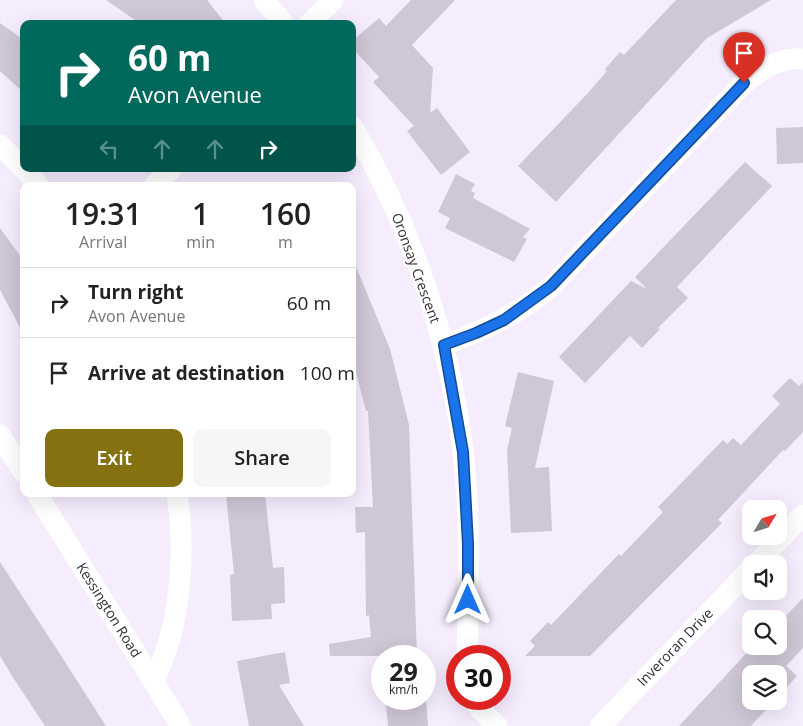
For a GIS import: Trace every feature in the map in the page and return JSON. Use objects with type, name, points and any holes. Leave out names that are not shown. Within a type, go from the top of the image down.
[{"type":"street","points":[[264,0],[281,20]]},
{"type":"street","points":[[313,20],[332,0]]},
{"type":"street","points":[[444,345],[476,333],[528,305],[551,286],[744,83],[776,62],[793,58],[803,59]]},
{"type":"street","name":"Oronsay Crescent","points":[[356,134],[384,186],[415,257],[444,345],[463,452],[468,544],[467,645]]},
{"type":"street","points":[[0,145],[20,165]]},
{"type":"street","points":[[27,172],[35,182]]},
{"type":"street","points":[[158,182],[168,172]]},
{"type":"street","points":[[0,435],[20,467]]},
{"type":"street","name":"Kessington Road","points":[[39,497],[181,726]]},
{"type":"street","points":[[154,680],[165,657],[174,625],[180,550],[177,497]]},
{"type":"street","points":[[765,555],[803,515]]},
{"type":"street","name":"Inveroran Drive","points":[[600,726],[742,578]]},
{"type":"street","points":[[481,710],[497,726]]},
{"type":"building","points":[[106,0],[207,0],[223,20],[135,20]]},
{"type":"building","points":[[411,0],[455,0],[412,45],[433,68],[430,113],[437,108],[470,152],[441,175],[407,131],[414,126],[373,82],[379,77],[356,52],[356,38],[379,18],[386,26]]},
{"type":"building","points":[[676,0],[771,0],[707,38],[556,202],[518,166],[587,94],[607,71],[605,69],[620,52],[624,55]]},
{"type":"building","points":[[0,23],[20,37],[20,89],[0,71]]},
{"type":"building","points":[[803,127],[803,163],[777,164],[776,128]]},
{"type":"building","points":[[745,162],[772,186],[677,287],[688,298],[658,328],[660,329],[642,348],[630,336],[585,383],[559,357],[631,281],[647,289],[635,277]]},
{"type":"building","points":[[456,174],[475,184],[471,191],[475,193],[473,198],[530,229],[523,237],[527,239],[514,262],[445,228],[450,218],[438,212]]},
{"type":"building","points":[[0,228],[20,256],[20,328],[0,290]]},
{"type":"building","points":[[356,267],[390,349],[409,425],[417,645],[371,645],[371,656],[330,656],[329,644],[371,637],[369,615],[366,616],[365,532],[356,533],[355,507],[373,507],[368,411],[366,411],[356,372]]},
{"type":"building","points":[[518,372],[554,381],[535,468],[549,467],[552,531],[511,533],[507,451],[512,428],[505,426]]},
{"type":"building","points":[[790,378],[799,386],[803,382],[803,432],[785,451],[783,450],[718,520],[722,523],[590,656],[525,656],[535,646],[530,641],[548,622],[551,625],[619,554],[621,556],[663,512],[658,507],[723,440],[727,444],[733,438],[741,445],[780,404],[772,396]]},
{"type":"building","points":[[226,497],[265,497],[273,568],[284,567],[285,603],[271,604],[272,619],[232,621],[230,575],[234,574]]},
{"type":"building","points":[[0,562],[106,726],[45,726],[14,679],[0,656]]},
{"type":"building","points":[[803,598],[803,648],[787,665],[742,665],[742,710],[766,710],[751,726],[679,726],[745,655],[787,655],[787,615]]},
{"type":"building","points":[[285,652],[290,683],[279,685],[304,726],[249,726],[237,661]]},
{"type":"building","points":[[787,667],[797,676],[787,687]]},
{"type":"building","points":[[387,710],[427,710],[428,726],[388,726]]},
{"type":"route","points":[[468,600],[468,544],[463,452],[444,345],[504,320],[528,305],[551,286],[744,83]]}]
